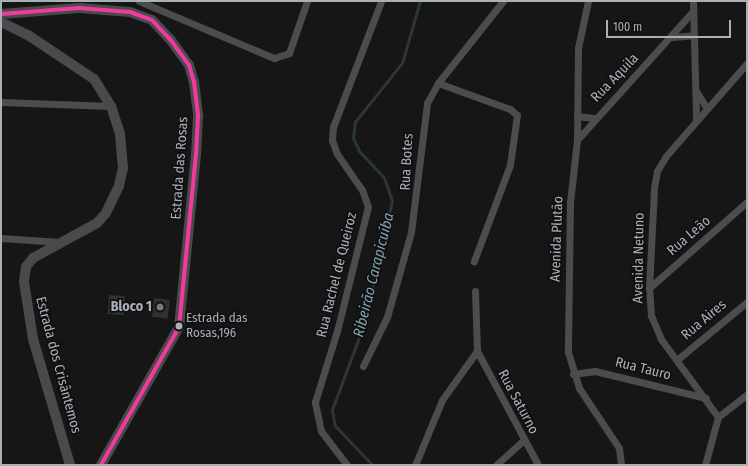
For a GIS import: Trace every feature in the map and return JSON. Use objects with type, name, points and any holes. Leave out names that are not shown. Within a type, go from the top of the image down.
[{"type":"main road","name":"Estrada das Rosas","points":[[1,14],[79,8],[130,12],[152,20],[170,39],[189,65],[194,82],[198,117],[196,154],[179,327],[101,465]]},
{"type":"main road","name":"Estrada dos Crisântemos","points":[[1,22],[79,68],[94,79],[111,106],[123,155],[119,186],[97,223],[44,249],[26,267],[25,297],[70,465]]},
{"type":"street","points":[[139,1],[264,56],[282,57],[289,53],[307,1]]},
{"type":"street","name":"Rua Rachel de Queiroz","points":[[347,465],[321,430],[315,402],[337,332],[368,207],[362,190],[337,154],[332,140],[333,127],[381,1]]},
{"type":"street","name":"Rua Botes","points":[[363,366],[387,317],[402,268],[419,188],[423,116],[438,83],[504,1]]},
{"type":"street","name":"Avenida Plutão","points":[[588,1],[578,48],[577,140],[570,202],[568,307],[573,374],[614,436],[621,465]]},
{"type":"street","points":[[693,1],[696,119]]},
{"type":"street","name":"Rua Aquila","points":[[577,140],[594,118],[673,36],[693,11]]},
{"type":"street","points":[[673,36],[694,35]]},
{"type":"street","name":"Avenida Netuno","points":[[718,416],[655,327],[649,288],[657,171],[706,107],[747,63]]},
{"type":"street","points":[[438,83],[510,109],[517,115],[510,165],[474,261]]},
{"type":"street","points":[[696,91],[706,107]]},
{"type":"street","points":[[1,102],[111,106]]},
{"type":"street","points":[[577,116],[594,118]]},
{"type":"street","name":"Rua Leão","points":[[649,288],[747,202]]},
{"type":"street","points":[[1,238],[60,242]]},
{"type":"street","points":[[415,465],[442,400],[477,351],[475,291]]},
{"type":"street","name":"Rua Aires","points":[[678,359],[747,302]]},
{"type":"street","name":"Rua Saturno","points":[[477,351],[523,441],[538,465]]},
{"type":"street","name":"Rua Tauro","points":[[573,374],[595,371],[706,398]]},
{"type":"street","points":[[705,465],[718,416],[747,394]]},
{"type":"street","points":[[496,465],[523,441]]},
{"type":"building","points":[[109,295],[125,296],[124,315],[108,314]]},
{"type":"building","name":"Bloco 1","points":[[154,298],[170,300],[168,319],[152,317]]},
{"type":"waterway","name":"Ribeirão Carapicuíba","points":[[372,465],[335,426],[332,410],[364,324],[392,201],[384,178],[359,151],[353,138],[355,122],[402,63],[420,1]]},
{"type":"transit line","points":[[1,14],[79,8],[130,12],[152,20],[170,39],[189,65],[194,82],[198,117],[196,154],[179,327],[101,465]]},
{"type":"place","name":"Bloco 1","points":[[160,307]]},
{"type":"place","name":"Estrada das Rosas,196","points":[[179,326]]}]
